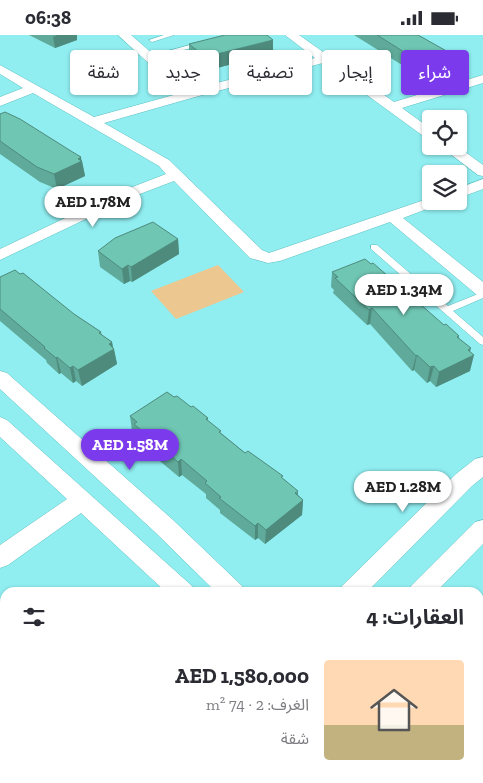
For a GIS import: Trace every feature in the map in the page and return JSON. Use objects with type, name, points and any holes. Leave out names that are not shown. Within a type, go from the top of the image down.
[{"type":"street","points":[[124,35],[148,56]]},
{"type":"street","points":[[291,35],[322,57]]},
{"type":"street","points":[[219,86],[322,60]]},
{"type":"street","points":[[0,69],[164,163],[244,244],[256,254],[268,258],[302,250],[422,206]]},
{"type":"street","points":[[392,107],[483,79]]},
{"type":"street","points":[[0,102],[34,88]]},
{"type":"street","points":[[93,122],[187,95]]},
{"type":"street","points":[[375,95],[422,129]]},
{"type":"street","points":[[459,155],[483,172]]},
{"type":"street","points":[[0,255],[127,195],[176,175]]},
{"type":"street","points":[[467,190],[483,184]]},
{"type":"street","points":[[392,217],[483,293]]},
{"type":"street","points":[[0,378],[164,526],[228,587]]},
{"type":"street","points":[[0,425],[177,587]]},
{"type":"street","points":[[356,587],[464,480],[483,465]]},
{"type":"street","points":[[0,558],[83,500]]},
{"type":"street","points":[[425,587],[483,529]]},
{"type":"lane","points":[[152,40],[171,35]]},
{"type":"lane","points":[[178,50],[211,42]]},
{"type":"lane","points":[[374,247],[483,342]]},
{"type":"lane","points":[[447,310],[483,293]]},
{"type":"shaded area","points":[[218,265],[244,292],[176,319],[151,291]]},
{"type":"building","points":[[225,35],[267,35],[273,40],[219,54],[219,50],[196,50],[189,44]]},
{"type":"building","points":[[377,35],[418,35],[445,50],[401,50]]},
{"type":"building","points":[[5,112],[20,119],[81,157],[78,159],[82,161],[54,174],[37,167],[0,141],[0,114]]},
{"type":"building","points":[[153,222],[178,239],[131,267],[128,265],[122,269],[98,251],[115,238]]},
{"type":"building","points":[[365,259],[371,264],[373,263],[444,325],[446,324],[459,336],[457,337],[471,348],[468,350],[474,355],[439,372],[434,366],[430,367],[416,356],[372,308],[369,310],[335,278],[338,277],[332,272]]},
{"type":"building","points":[[15,270],[20,274],[23,273],[74,314],[101,332],[99,333],[112,342],[109,344],[114,349],[78,370],[73,366],[70,368],[56,358],[0,309],[0,277]]},
{"type":"building","points":[[167,392],[174,397],[177,396],[191,407],[193,406],[221,431],[219,432],[245,453],[248,451],[283,476],[281,477],[298,491],[295,493],[303,500],[266,530],[258,523],[255,526],[219,498],[221,497],[205,483],[207,481],[181,459],[178,462],[147,437],[134,424],[137,422],[130,416]]}]
